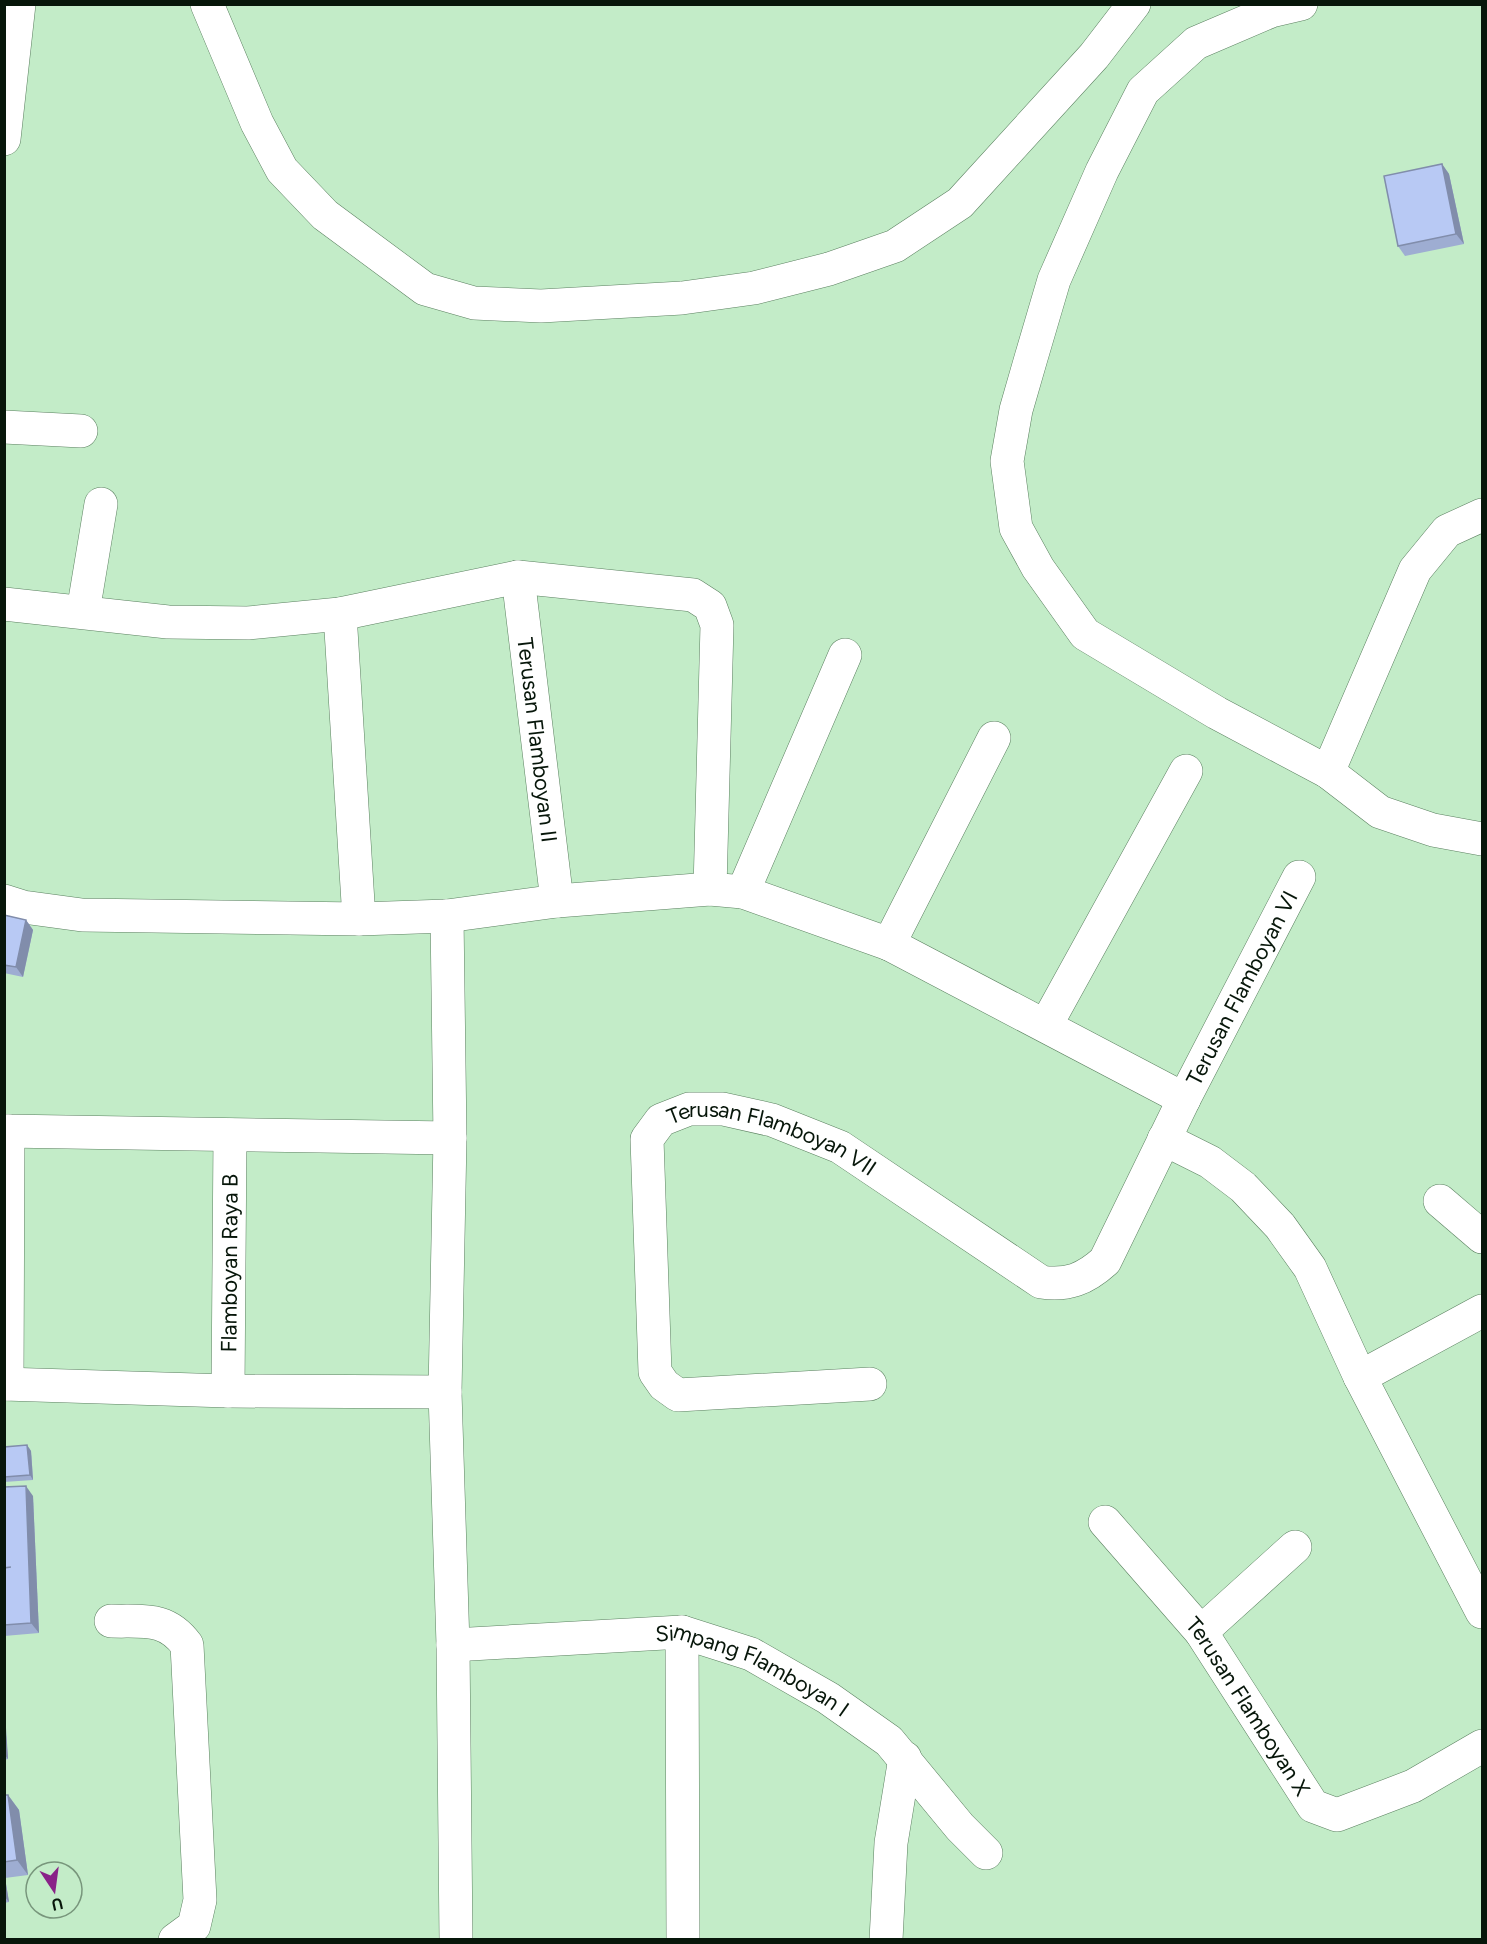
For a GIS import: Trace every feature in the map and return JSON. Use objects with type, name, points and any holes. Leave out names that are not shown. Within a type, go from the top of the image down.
[{"type":"street","points":[[4,139],[19,4]]},
{"type":"street","points":[[207,4],[244,95],[282,170],[325,215],[424,289],[474,303],[541,306],[682,298],[754,288],[829,269],[895,246],[960,203],[1086,64],[1134,4]]},
{"type":"street","points":[[1301,4],[1271,11],[1196,43],[1143,91],[1102,171],[1053,280],[1016,410],[1007,461],[1016,528],[1038,568],[1085,634],[1216,713],[1328,772],[1380,812],[1433,830],[1482,839]]},
{"type":"street","points":[[4,427],[81,431]]},
{"type":"street","points":[[83,612],[101,504]]},
{"type":"street","points":[[1328,772],[1415,570],[1447,531],[1482,515]]},
{"type":"street","points":[[4,604],[168,622],[248,623],[340,614],[518,577],[693,595],[710,606],[717,626],[710,889]]},
{"type":"street","name":"Terusan Flamboyan II","points":[[518,577],[556,900]]},
{"type":"street","points":[[340,614],[359,919]]},
{"type":"street","points":[[743,892],[845,655]]},
{"type":"street","points":[[889,944],[994,738]]},
{"type":"street","points":[[1046,1025],[1186,771]]},
{"type":"street","name":"Terusan Flamboyan VI","points":[[1184,1099],[1299,877]]},
{"type":"street","points":[[4,901],[23,907],[82,915],[359,919],[447,916],[556,900],[710,889],[743,892],[889,944],[1184,1099]]},
{"type":"street","points":[[447,916],[450,1138],[445,1392],[453,1645],[456,1940]]},
{"type":"street","name":"Terusan Flamboyan VII","points":[[870,1384],[678,1395],[664,1385],[655,1372],[647,1139],[661,1120],[689,1109],[723,1109],[772,1120],[840,1148],[1041,1282],[1060,1284],[1084,1277],[1105,1261],[1184,1099]]},
{"type":"street","points":[[445,1392],[228,1391],[5,1384],[6,1131],[450,1138]]},
{"type":"street","name":"Flamboyan Raya B","points":[[228,1391],[230,1135]]},
{"type":"street","points":[[1164,1139],[1209,1162],[1243,1186],[1280,1226],[1310,1268],[1360,1377],[1482,1612]]},
{"type":"street","points":[[1440,1201],[1482,1237]]},
{"type":"street","points":[[1360,1377],[1482,1311]]},
{"type":"street","name":"Terusan Flamboyan X","points":[[1105,1522],[1201,1632],[1313,1806],[1337,1815],[1413,1786],[1482,1746]]},
{"type":"street","points":[[1201,1632],[1295,1546]]},
{"type":"street","points":[[111,1621],[165,1624],[180,1635],[187,1645],[200,1900],[194,1926],[175,1940]]},
{"type":"street","points":[[682,1632],[683,1940]]},
{"type":"street","name":"Simpang Flamboyan I","points":[[453,1645],[682,1632],[752,1654],[828,1698],[889,1741],[960,1827],[986,1853]]},
{"type":"street","points":[[886,1940],[891,1842],[904,1758]]},
{"type":"building","points":[[1442,164],[1456,234],[1398,246],[1384,176]]},
{"type":"building","points":[[4,915],[26,920],[16,967],[4,965]]},
{"type":"building","points":[[27,1445],[30,1475],[4,1477],[4,1447]]},
{"type":"building","points":[[26,1486],[31,1623],[4,1625],[4,1487]]},
{"type":"building","points":[[4,1795],[8,1795],[17,1860],[4,1862]]}]
